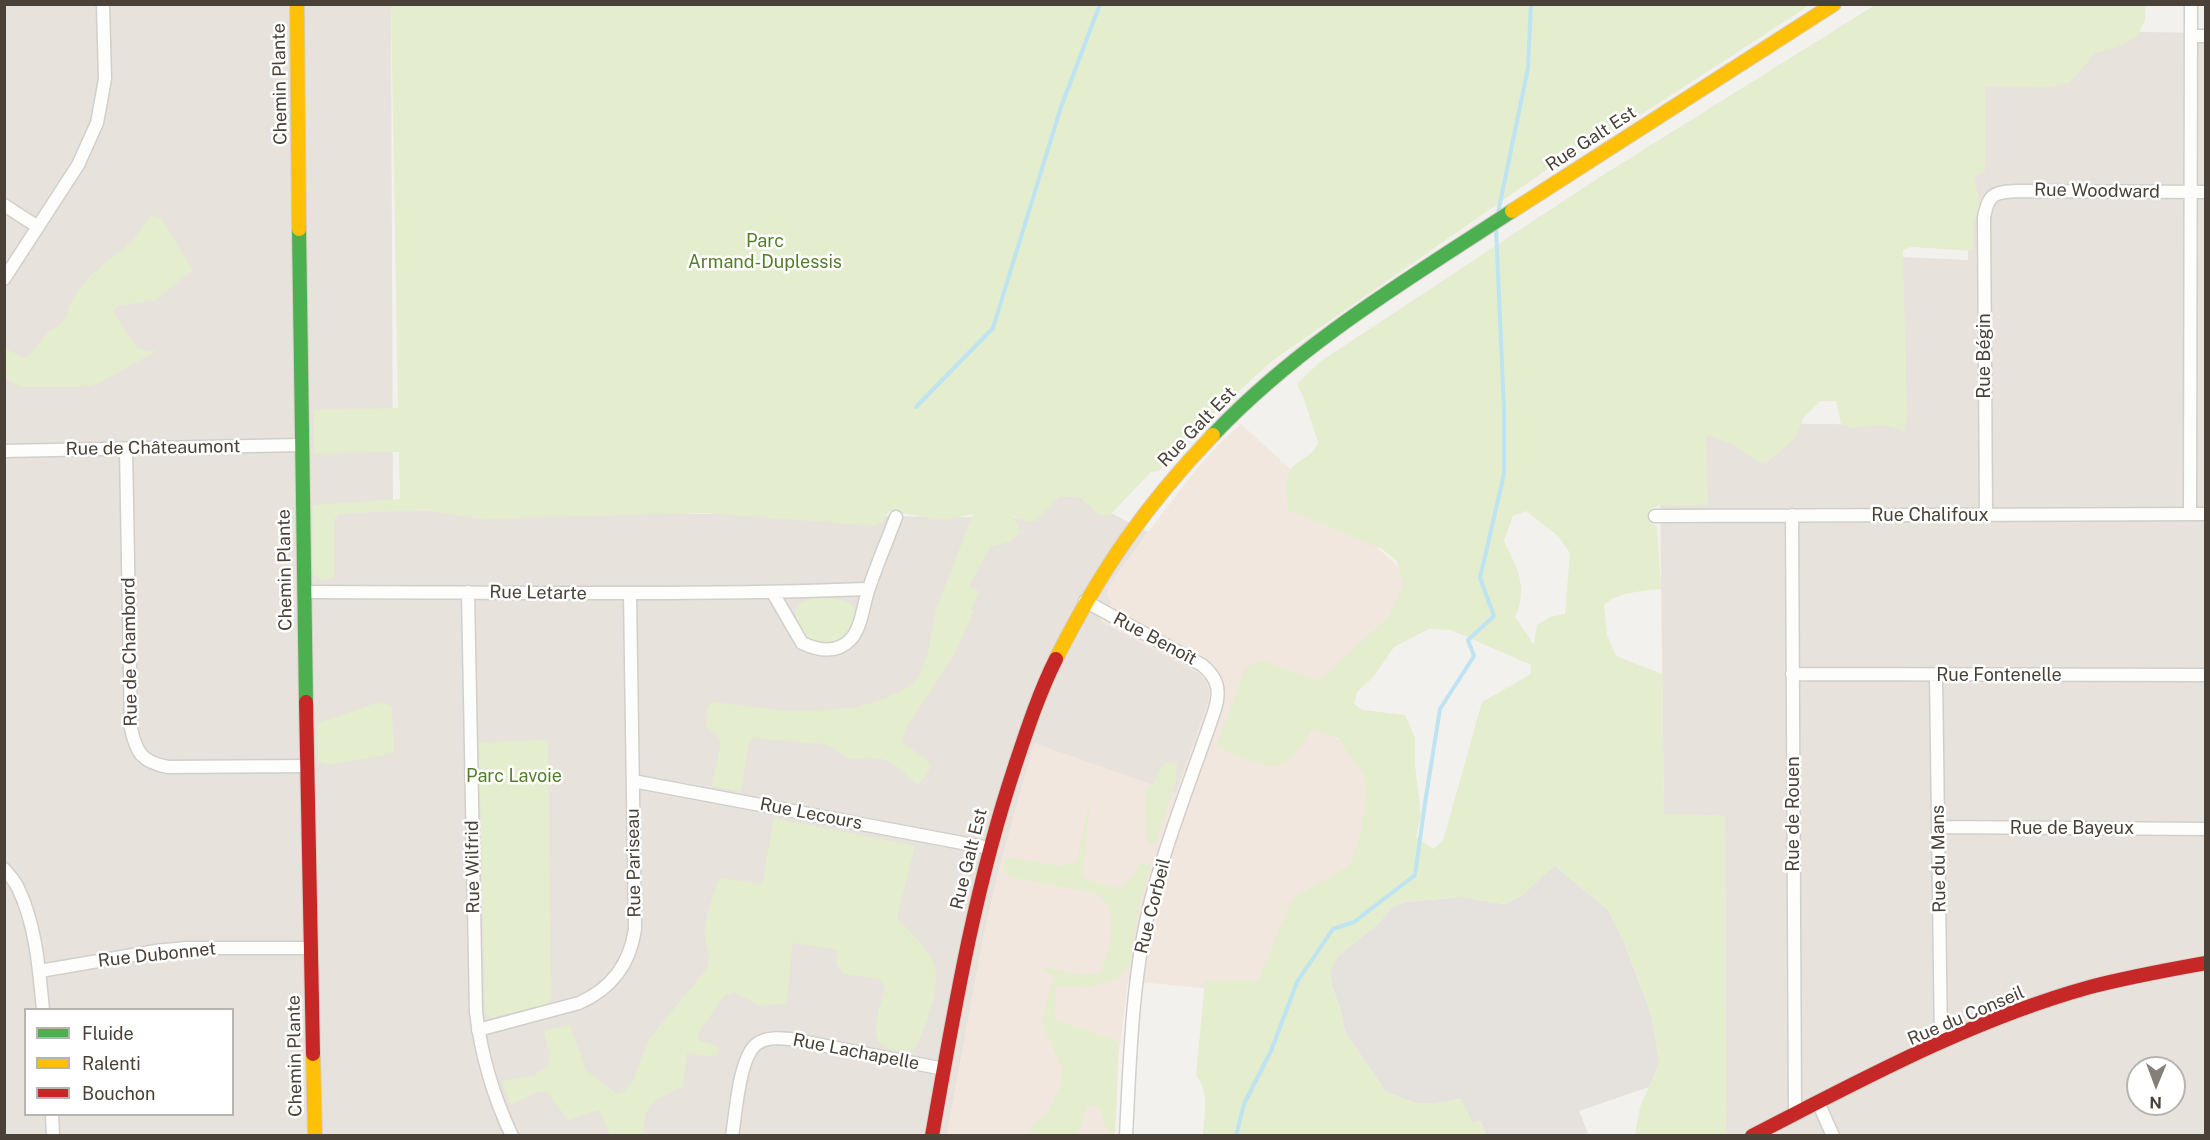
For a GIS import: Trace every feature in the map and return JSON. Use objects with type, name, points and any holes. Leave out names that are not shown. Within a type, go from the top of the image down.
[{"type":"street","points":[[4,279],[78,165],[97,123],[105,79],[103,4]]},
{"type":"street","name":"Chemin Plante","points":[[297,4],[301,444],[315,1136]]},
{"type":"street","name":"Rue Galt Est","points":[[932,1136],[989,848],[1019,750],[1034,709],[1085,601],[1135,525],[1173,475],[1199,446],[1243,404],[1322,336],[1834,4]]},
{"type":"street","points":[[2190,514],[2191,4]]},
{"type":"street","points":[[2191,36],[2205,36]]},
{"type":"street","name":"Rue Woodward","points":[[1989,198],[1996,194],[2018,190],[2205,192]]},
{"type":"street","name":"Rue Bégin","points":[[1986,515],[1984,228],[1986,205],[1989,198]]},
{"type":"street","points":[[4,205],[38,227]]},
{"type":"street","name":"Rue de Châteaumont","points":[[4,451],[301,444]]},
{"type":"street","name":"Rue de Chambord","points":[[126,449],[131,728],[137,749],[143,758],[153,764],[168,767],[307,766]]},
{"type":"street","name":"Rue Chalifoux","points":[[1655,516],[2205,514]]},
{"type":"street","name":"Rue de Rouen","points":[[1792,515],[1795,1113]]},
{"type":"street","points":[[773,593],[802,643],[823,650],[844,645],[856,631],[868,589],[896,517]]},
{"type":"street","name":"Rue Letarte","points":[[304,592],[630,594],[773,593],[868,589]]},
{"type":"street","name":"Rue Wilfrid","points":[[468,592],[475,983],[478,1030],[500,1108],[512,1136]]},
{"type":"street","name":"Rue Pariseau","points":[[478,1030],[579,1003],[604,990],[628,954],[635,929],[630,594]]},
{"type":"street","name":"Rue Benoît","points":[[1085,601],[1202,665],[1215,678],[1217,685]]},
{"type":"street","name":"Rue Fontenelle","points":[[1792,674],[2205,675]]},
{"type":"street","name":"Rue du Mans","points":[[1936,675],[1941,1043]]},
{"type":"street","name":"Rue Corbeil","points":[[1126,1136],[1132,1028],[1146,924],[1166,853],[1215,709],[1219,693],[1217,685]]},
{"type":"street","name":"Rue Lecours","points":[[633,781],[989,848]]},
{"type":"street","name":"Rue de Bayeux","points":[[1938,827],[2205,829]]},
{"type":"street","points":[[4,869],[18,887],[31,922],[40,971],[43,1008]]},
{"type":"street","name":"Rue Dubonnet","points":[[40,971],[186,948],[311,948]]},
{"type":"street","name":"Rue du Conseil","points":[[1752,1136],[1941,1043],[2010,1015],[2079,992],[2161,970],[2205,963]]},
{"type":"street","name":"Rue Lachapelle","points":[[732,1136],[744,1065],[750,1050],[759,1042],[773,1038],[790,1039],[944,1069]]},
{"type":"street","points":[[1818,1102],[1833,1136]]},
{"type":"street","points":[[52,1116],[53,1136]]},
{"type":"shaded area","points":[[5,5],[391,5],[393,510],[1038,518],[1064,489],[1148,532],[1108,587],[1111,604],[1100,621],[1199,673],[1206,680],[1209,700],[1176,793],[1034,744],[999,870],[983,939],[947,1135],[5,1136]]},
{"type":"shaded area","points":[[1969,29],[2205,33],[2205,1135],[1726,1135],[1725,816],[1664,815],[1659,422],[1904,425],[1900,257],[1968,260]]},
{"type":"shaded area","points":[[1241,424],[1424,590],[1298,709],[1417,800],[1283,996],[1128,981],[1119,1053],[1115,1135],[947,1136],[983,939],[999,870],[1034,743],[1176,793],[1209,700],[1206,680],[1199,673],[1100,621],[1111,604],[1107,594],[1108,587],[1194,472]]},
{"type":"shaded area","points":[[1554,865],[1608,910],[1624,942],[1650,1011],[1660,1062],[1649,1087],[1579,1111],[1588,1133],[1581,1135],[1486,1135],[1480,1121],[1473,1123],[1460,1099],[1435,1104],[1416,1103],[1386,1092],[1345,1032],[1330,971],[1338,956],[1378,924],[1392,907],[1405,902],[1462,897],[1505,904],[1521,896]]},
{"type":"green space","name":"Parc Armand-Duplessis","points":[[391,5],[1810,5],[1608,136],[1578,148],[1272,361],[1189,437],[1159,471],[1151,472],[1109,516],[1099,515],[1079,497],[1060,497],[1036,521],[1027,521],[1014,516],[1020,532],[1010,542],[990,547],[969,587],[979,591],[971,610],[974,611],[953,657],[905,730],[903,743],[926,759],[931,766],[920,782],[917,784],[893,764],[880,759],[848,759],[823,744],[754,738],[749,741],[741,792],[712,786],[721,744],[717,736],[706,727],[707,707],[713,702],[787,711],[853,708],[885,699],[908,687],[919,677],[928,653],[936,609],[973,514],[944,520],[889,511],[882,522],[875,526],[705,513],[482,519],[422,510],[339,514],[334,520],[334,578],[322,580],[313,575],[313,505],[400,499],[399,452],[314,454],[314,410],[398,408]]},
{"type":"green space","points":[[1875,5],[2145,5],[2145,20],[2137,36],[2116,48],[2096,53],[2069,83],[2049,87],[1985,86],[1985,171],[1974,176],[1980,205],[1973,224],[1973,251],[1911,247],[1903,250],[1907,418],[1904,431],[1886,425],[1852,428],[1841,424],[1836,401],[1820,401],[1804,417],[1795,438],[1769,461],[1760,463],[1728,442],[1706,435],[1708,505],[1660,505],[1651,509],[1651,521],[1657,527],[1661,589],[1623,595],[1604,605],[1607,635],[1616,656],[1662,674],[1664,814],[1725,816],[1726,1135],[1635,1135],[1640,1107],[1660,1062],[1650,1011],[1624,942],[1608,910],[1555,866],[1521,896],[1505,904],[1462,897],[1405,902],[1392,907],[1378,924],[1338,956],[1330,971],[1345,1032],[1386,1092],[1416,1103],[1435,1104],[1461,1099],[1473,1123],[1479,1120],[1486,1135],[1203,1135],[1205,1096],[1196,1075],[1205,981],[1258,980],[1292,899],[1345,868],[1353,860],[1361,831],[1366,795],[1364,776],[1338,738],[1312,729],[1293,756],[1285,763],[1278,765],[1261,764],[1216,747],[1246,667],[1263,661],[1319,681],[1389,616],[1403,585],[1397,561],[1382,549],[1288,510],[1286,485],[1289,472],[1313,451],[1318,442],[1297,384],[1321,361],[1603,175]],"holes":[[[1526,511],[1558,536],[1570,553],[1565,614],[1550,617],[1537,625],[1534,645],[1515,617],[1521,597],[1520,578],[1504,541],[1513,516]],[[1429,629],[1451,630],[1531,665],[1531,674],[1482,702],[1443,841],[1433,849],[1416,837],[1421,815],[1415,765],[1415,738],[1405,715],[1363,710],[1354,704],[1357,692],[1374,676],[1394,647]]]},
{"type":"green space","points":[[151,215],[161,218],[193,270],[156,300],[117,306],[114,313],[138,349],[157,351],[97,384],[80,387],[20,387],[5,378],[5,349],[26,358],[49,331],[57,328],[66,317],[77,292],[91,275],[133,240]]},
{"type":"green space","points":[[814,598],[845,601],[854,608],[854,618],[845,636],[841,639],[822,644],[808,638],[803,633],[795,610],[800,603]]},
{"type":"green space","points":[[382,701],[392,707],[394,753],[330,765],[318,761],[317,723]]},
{"type":"green space","name":"Parc Lavoie","points":[[548,740],[551,1003],[490,1018],[485,1012],[479,742]]},
{"type":"green space","points":[[1168,762],[1177,763],[1176,780],[1156,843],[1149,844],[1146,838],[1145,789],[1152,786],[1161,767]]},
{"type":"green space","points":[[1090,799],[1083,874],[1087,880],[1121,888],[1131,878],[1141,862],[1149,864],[1150,870],[1140,901],[1129,966],[1119,977],[1104,984],[1090,987],[1056,986],[1055,1020],[1112,1039],[1118,1044],[1115,1132],[1110,1133],[1105,1126],[1101,1108],[1087,1105],[1080,1129],[1075,1135],[1026,1135],[1035,1122],[1048,1113],[1060,1086],[1062,1067],[1042,1025],[1054,977],[1041,967],[1083,975],[1102,973],[1110,941],[1111,918],[1109,908],[1094,893],[1010,877],[1003,864],[1010,857],[1060,866],[1077,861]]},
{"type":"green space","points":[[774,818],[915,846],[897,918],[928,952],[936,972],[936,985],[928,1017],[913,1052],[885,1047],[877,1036],[878,1011],[885,988],[879,979],[843,974],[836,964],[838,950],[793,943],[786,1003],[760,1006],[734,992],[724,996],[697,1035],[700,1041],[719,1046],[716,1057],[687,1053],[683,1087],[658,1099],[648,1109],[645,1116],[644,1135],[610,1135],[599,1110],[568,1120],[547,1092],[538,1092],[510,1105],[502,1081],[534,1075],[548,1066],[550,1055],[544,1031],[570,1025],[586,1070],[617,1094],[622,1093],[633,1081],[649,1039],[707,968],[709,953],[705,940],[706,921],[720,878],[762,884]]},
{"type":"waterway","points":[[916,407],[993,328],[1061,107],[1100,4]]},
{"type":"waterway","points":[[1498,213],[1528,68],[1531,4]]},
{"type":"waterway","points":[[1236,1136],[1244,1104],[1271,1051],[1297,982],[1333,929],[1354,922],[1415,875],[1440,709],[1474,656],[1468,640],[1494,616],[1480,578],[1504,474],[1504,411],[1496,227]]},
{"type":"traffic: fast","points":[[1213,435],[1247,402],[1318,342],[1394,288],[1512,211]]},
{"type":"traffic: fast","points":[[299,229],[306,702]]},
{"type":"traffic: slow","points":[[297,4],[299,229]]},
{"type":"traffic: slow","points":[[1512,211],[1834,4]]},
{"type":"traffic: slow","points":[[1056,659],[1107,568],[1145,514],[1213,435]]},
{"type":"traffic: slow","points":[[313,1054],[315,1136]]},
{"type":"traffic: jam","points":[[932,1136],[967,949],[988,857],[1024,739],[1056,659]]},
{"type":"traffic: jam","points":[[306,702],[313,1054]]},
{"type":"traffic: jam","points":[[1752,1136],[1917,1053],[2002,1016],[2090,987],[2206,963]]}]
